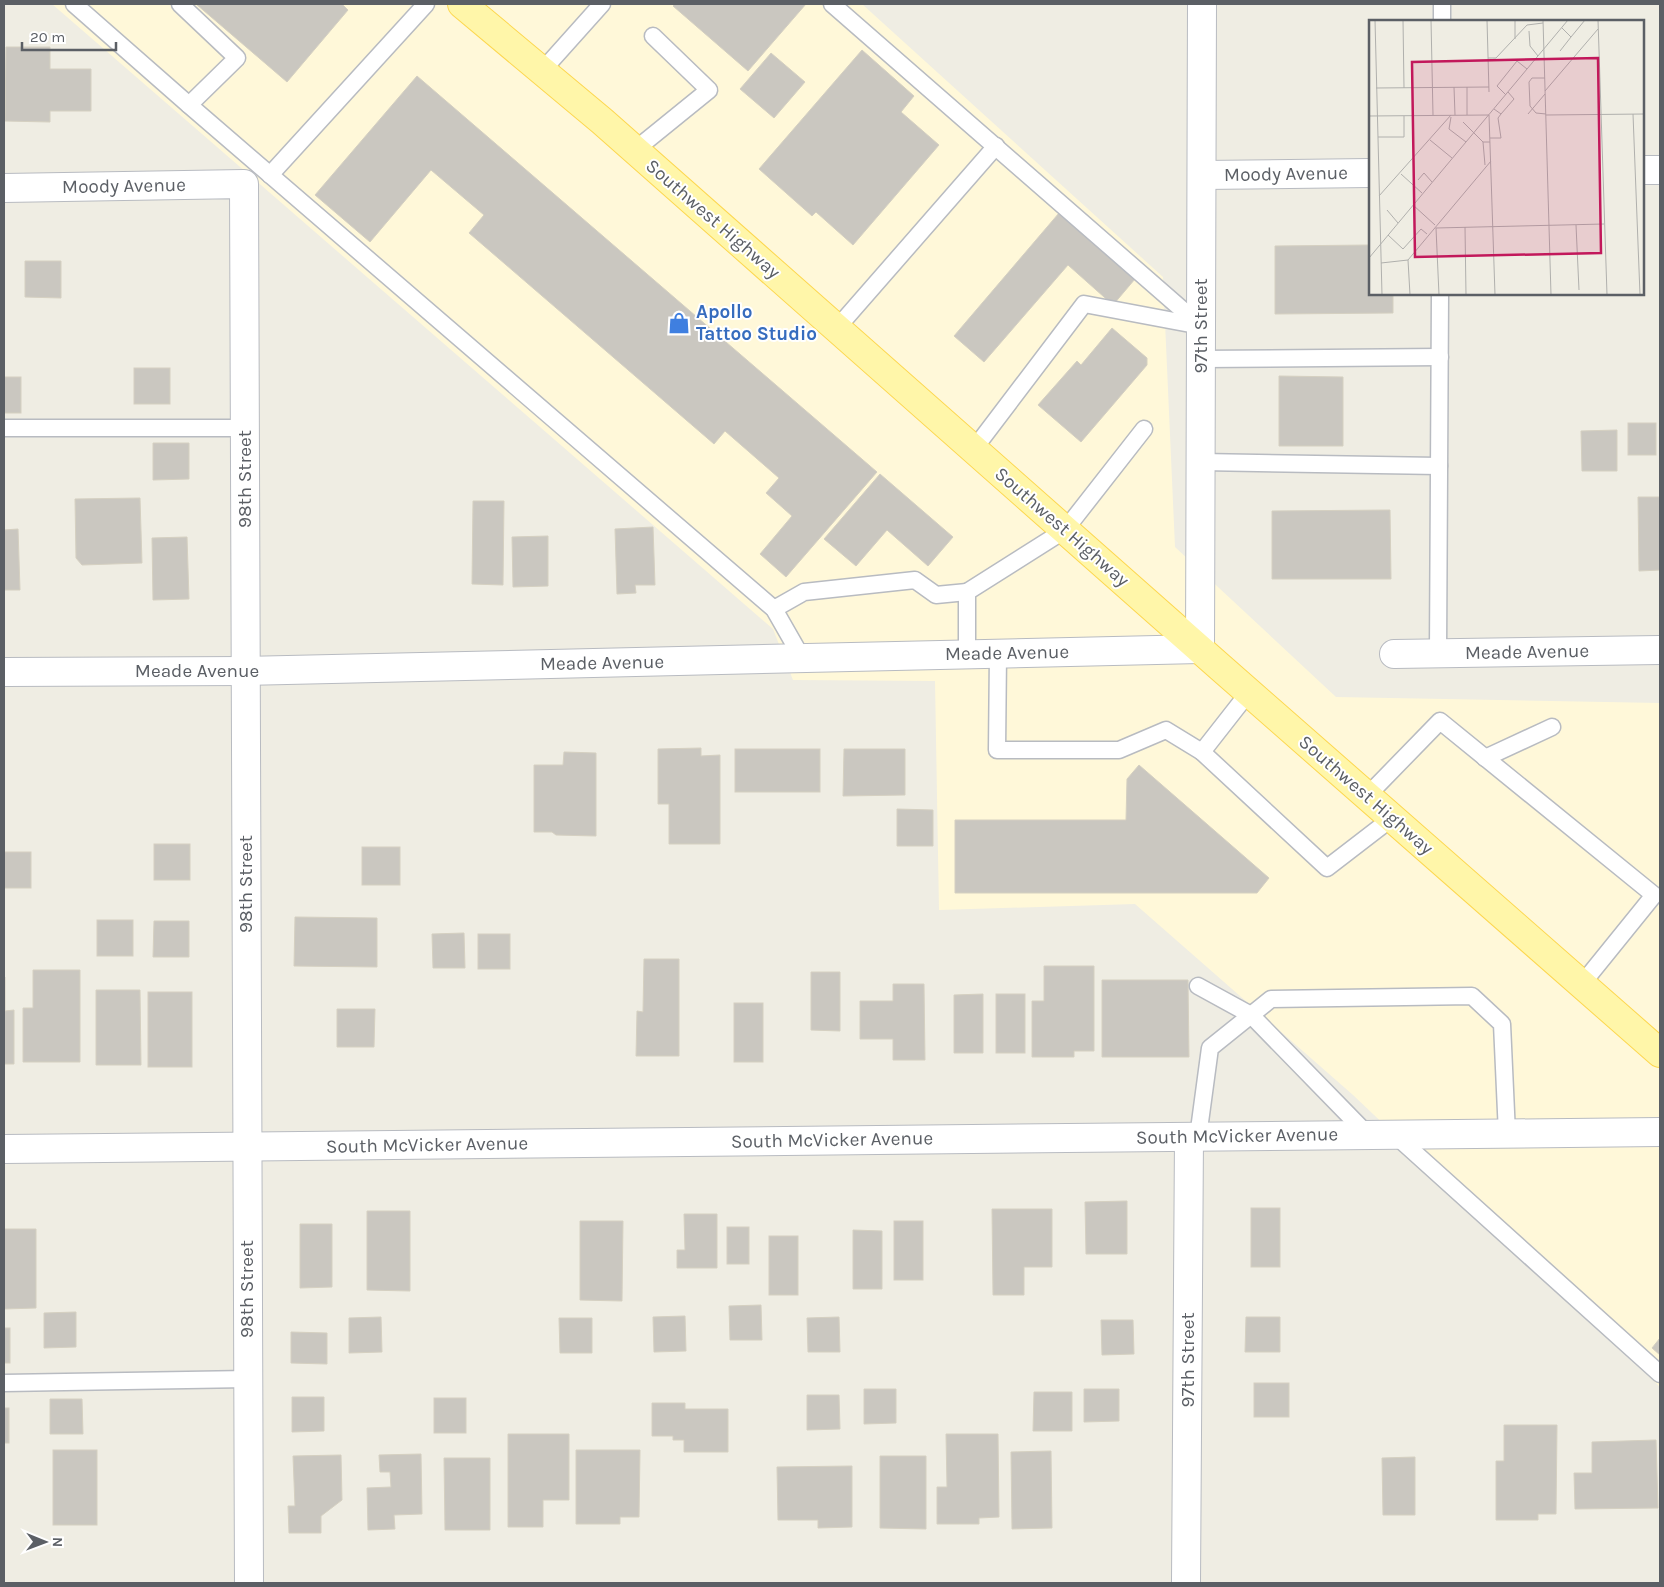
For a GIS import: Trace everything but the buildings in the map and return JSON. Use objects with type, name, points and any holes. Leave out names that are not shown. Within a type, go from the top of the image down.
[{"type":"main road","name":"Southwest Highway","points":[[462,4],[635,150],[1660,1053]]},
{"type":"street","name":"97th Street","points":[[1200,649],[1202,4]]},
{"type":"street","points":[[1644,170],[1660,170]]},
{"type":"street","name":"Moody Avenue","points":[[1202,175],[1369,173]]},
{"type":"street","name":"Moody Avenue","points":[[4,188],[244,184]]},
{"type":"street","name":"98th Street","points":[[244,184],[249,1583]]},
{"type":"street","name":"Meade Avenue","points":[[4,672],[246,671],[1200,649]]},
{"type":"street","name":"Meade Avenue","points":[[1394,654],[1660,650]]},
{"type":"street","name":"South McVicker Avenue","points":[[4,1149],[1660,1132]]},
{"type":"street","name":"97th Street","points":[[1186,1583],[1194,1137]]},
{"type":"lane","points":[[74,4],[774,609],[802,658]]},
{"type":"lane","points":[[180,4],[238,58],[189,105]]},
{"type":"lane","points":[[270,175],[426,4]]},
{"type":"lane","points":[[542,71],[602,4]]},
{"type":"lane","points":[[832,4],[1201,326]]},
{"type":"lane","points":[[1442,4],[1442,20]]},
{"type":"lane","points":[[635,150],[709,90],[653,36]]},
{"type":"lane","points":[[837,328],[996,146]]},
{"type":"lane","points":[[1438,653],[1440,295]]},
{"type":"lane","points":[[974,449],[1084,304],[1201,326]]},
{"type":"lane","points":[[1201,359],[1440,357]]},
{"type":"lane","points":[[4,428],[244,428]]},
{"type":"lane","points":[[774,609],[804,592],[915,580],[936,595],[967,592],[1065,530],[1144,429]]},
{"type":"lane","points":[[1200,462],[1439,466]]},
{"type":"lane","points":[[967,592],[967,654]]},
{"type":"lane","points":[[998,654],[997,750],[1119,750],[1166,730],[1202,752],[1327,868],[1392,818]]},
{"type":"lane","points":[[1202,752],[1249,692]]},
{"type":"lane","points":[[1367,796],[1440,721],[1657,892],[1582,984]]},
{"type":"lane","points":[[1485,758],[1552,727]]},
{"type":"lane","points":[[1198,986],[1251,1015],[1381,1135],[1660,1374]]},
{"type":"lane","points":[[1194,1137],[1210,1048],[1271,999],[1472,996],[1502,1024],[1507,1134]]},
{"type":"lane","points":[[4,1384],[248,1379]]},
{"type":"shaded area","points":[[52,4],[862,4],[1163,277],[1175,547],[1336,697],[1660,703],[1660,1387],[1353,1095],[1135,904],[939,910],[935,681],[793,680],[773,629]]},
{"type":"place","name":"Apollo Tattoo Studio","points":[[679,323]]}]
